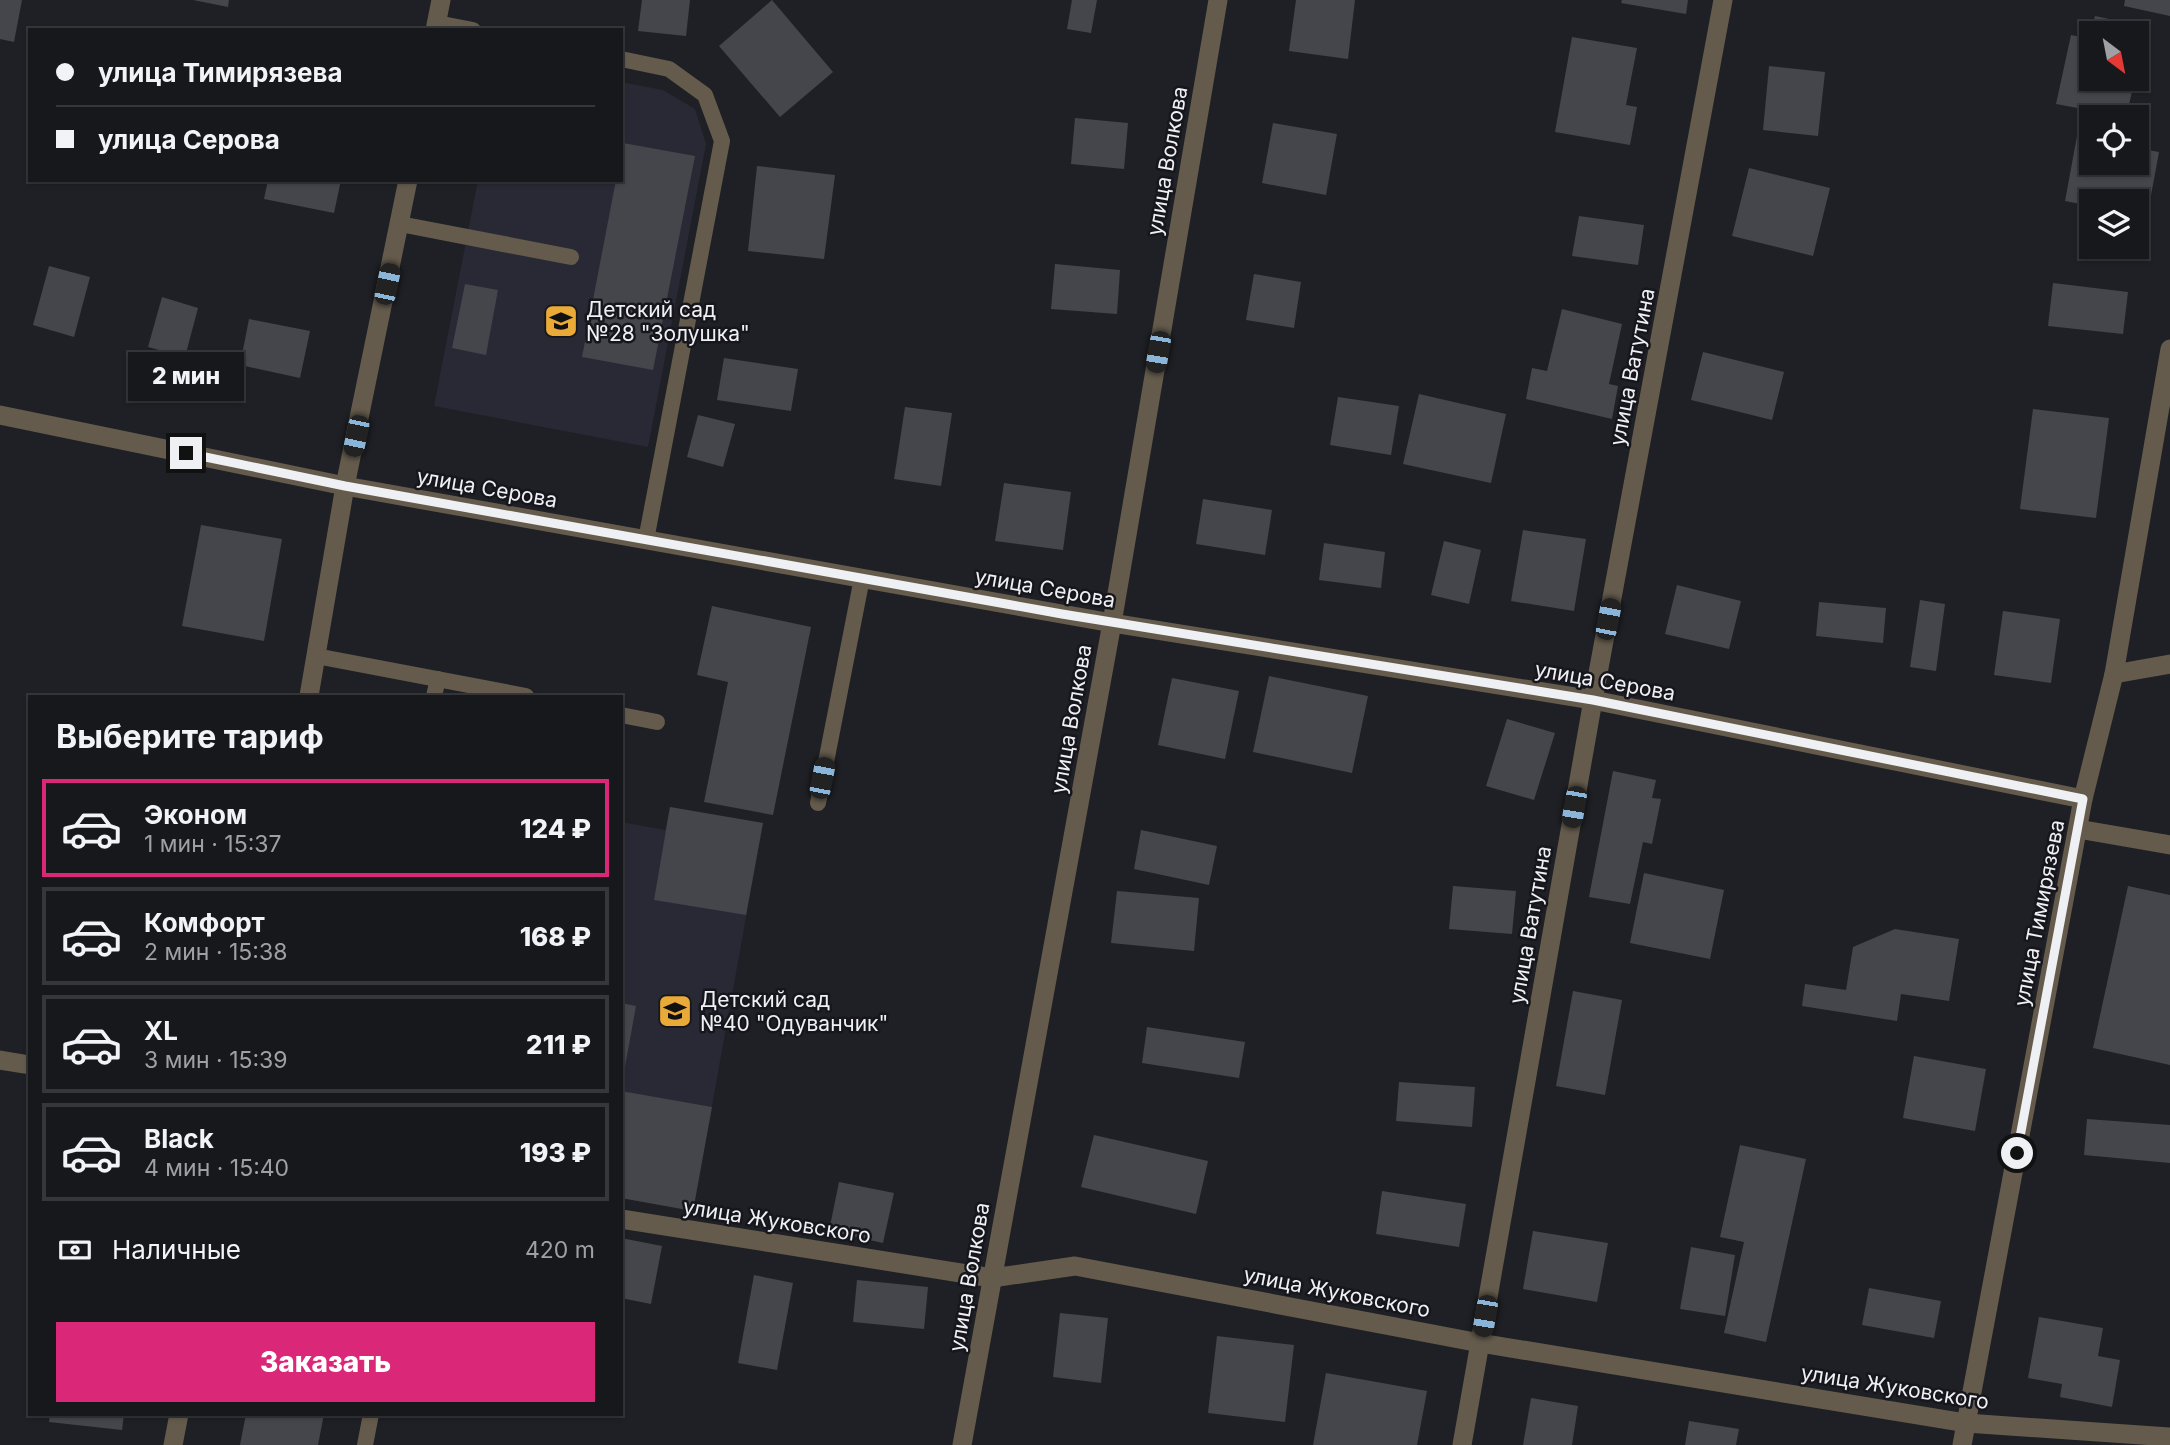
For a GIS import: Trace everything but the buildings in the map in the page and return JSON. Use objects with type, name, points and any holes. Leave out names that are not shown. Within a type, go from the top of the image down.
[{"type":"street","points":[[436,26],[441,0]]},
{"type":"street","name":"улица Волкова","points":[[962,1445],[1112,623],[1218,0]]},
{"type":"street","name":"улица Ватутина","points":[[1462,1445],[1593,700],[1723,0]]},
{"type":"street","points":[[309,695],[345,486],[408,182]]},
{"type":"street","name":"улица Тимирязева","points":[[1962,1445],[2083,799],[2114,674],[2170,349]]},
{"type":"street","name":"улица Серова","points":[[0,415],[345,486],[862,579],[1112,623],[1593,700],[2083,799]]},
{"type":"street","points":[[2114,674],[2170,664]]},
{"type":"street","points":[[2078,829],[2170,845]]},
{"type":"street","points":[[0,1060],[28,1065]]},
{"type":"street","name":"улица Жуковского","points":[[623,1219],[992,1278],[1076,1266],[1480,1343],[1966,1423],[2170,1437]]},
{"type":"street","points":[[173,1445],[179,1416]]},
{"type":"lane","points":[[436,26],[455,28]]},
{"type":"lane","points":[[623,59],[670,69],[705,95],[722,141],[646,540]]},
{"type":"lane","points":[[400,224],[571,257]]},
{"type":"lane","points":[[818,803],[862,579]]},
{"type":"lane","points":[[316,656],[521,695]]},
{"type":"lane","points":[[434,695],[438,679]]},
{"type":"lane","points":[[623,715],[657,722]]},
{"type":"lane","points":[[365,1445],[371,1416]]},
{"type":"shaded area","name":"Детский сад №28 \"Золушка\"","points":[[623,82],[663,90],[695,109],[706,144],[648,447],[434,406],[478,182],[623,182]]},
{"type":"shaded area","name":"Детский сад №40 \"Одуванчик\"","points":[[670,807],[763,823],[693,1211],[623,1198],[623,822],[665,830]]},
{"type":"place","name":"Детский сад №28 \"Золушка\"","points":[[561,321]]},
{"type":"place","name":"Детский сад №40 \"Одуванчик\"","points":[[675,1011]]},
{"type":"route","points":[[186,453],[345,486],[1062,614],[1593,700],[2083,799],[2017,1153]]}]
